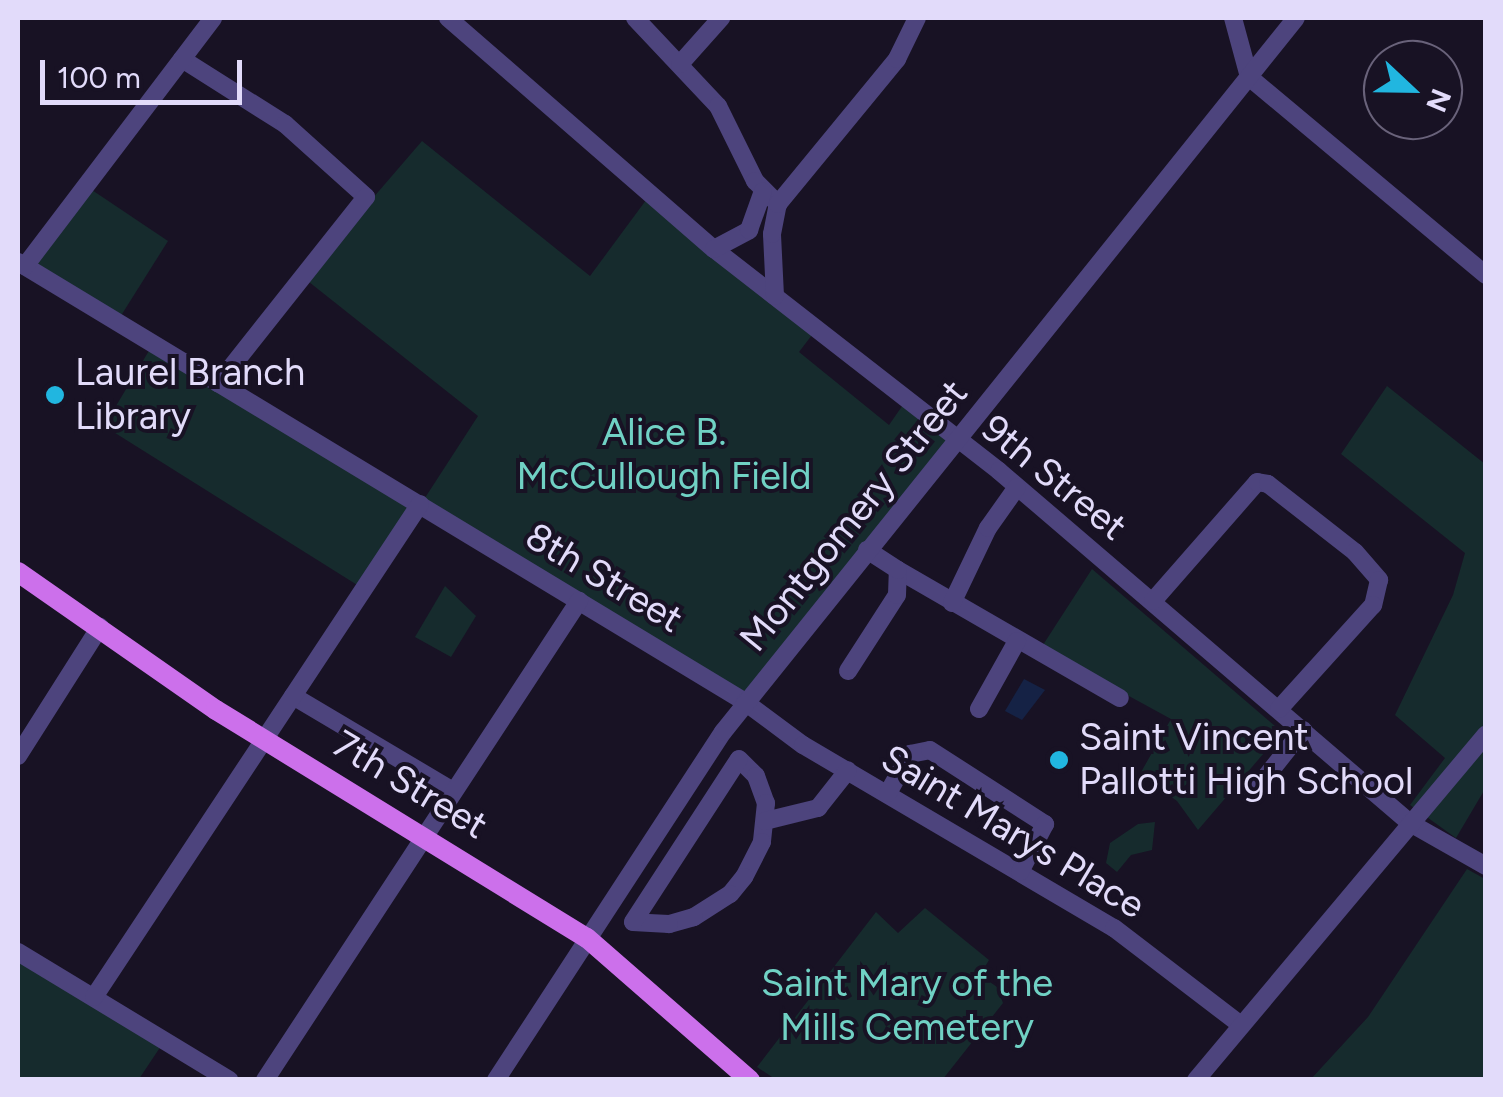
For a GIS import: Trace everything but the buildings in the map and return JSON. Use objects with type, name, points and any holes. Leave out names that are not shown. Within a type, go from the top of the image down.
[{"type":"main road","name":"7th Street","points":[[18,572],[265,740],[587,938],[750,1080]]},
{"type":"street","points":[[21,264],[213,18]]},
{"type":"street","name":"9th Street","points":[[448,18],[714,248],[1018,487],[1410,823],[1486,866]]},
{"type":"street","points":[[636,18],[718,106],[763,191],[778,204]]},
{"type":"street","points":[[680,64],[720,18]]},
{"type":"street","points":[[775,296],[772,234],[778,204],[898,59],[917,18]]},
{"type":"street","points":[[1232,18],[1249,77],[1486,275]]},
{"type":"street","name":"Montgomery Street","points":[[496,1080],[746,702],[1296,18]]},
{"type":"street","points":[[182,59],[286,124],[366,197],[218,384]]},
{"type":"street","points":[[714,248],[749,230],[763,191]]},
{"type":"street","name":"8th Street","points":[[21,264],[746,702]]},
{"type":"street","points":[[1153,601],[1257,482],[1268,484],[1354,552],[1379,580],[1373,605],[1279,709]]},
{"type":"street","points":[[952,603],[988,528],[1018,487]]},
{"type":"street","points":[[94,997],[420,504]]},
{"type":"street","points":[[867,550],[1120,698]]},
{"type":"street","points":[[848,671],[897,594],[898,570]]},
{"type":"street","points":[[265,1080],[579,601]]},
{"type":"street","points":[[18,756],[100,627]]},
{"type":"street","points":[[979,709],[1017,641]]},
{"type":"street","points":[[293,696],[453,791]]},
{"type":"street","name":"Saint Marys Place","points":[[746,702],[780,731],[1132,940],[1241,1025]]},
{"type":"street","points":[[1252,794],[1303,730]]},
{"type":"street","points":[[1196,1080],[1486,735]]},
{"type":"street","points":[[888,793],[910,754],[930,750],[1045,824],[1020,872]]},
{"type":"street","points":[[739,759],[762,787],[766,821],[744,877],[712,908],[669,924],[634,922],[739,759]]},
{"type":"street","points":[[766,821],[818,808],[848,770]]},
{"type":"street","points":[[18,952],[229,1080]]},
{"type":"green space","name":"Alice B. McCullough Field","points":[[422,141],[590,276],[652,192],[815,331],[799,352],[889,425],[905,402],[957,440],[745,702],[421,504],[478,416],[304,278]]},
{"type":"green space","points":[[86,186],[168,241],[117,322],[25,266]]},
{"type":"green space","points":[[153,344],[421,504],[362,588],[104,426]]},
{"type":"green space","points":[[1387,386],[1485,464],[1485,789],[1456,838],[1410,805],[1445,758],[1395,715],[1453,595],[1465,553],[1341,454]]},
{"type":"green space","points":[[1092,569],[1282,732],[1198,830],[1177,801],[1140,774],[1171,719],[1041,648]]},
{"type":"green space","points":[[445,586],[476,616],[451,657],[415,637]]},
{"type":"green space","points":[[1155,822],[1152,850],[1131,855],[1117,872],[1106,863],[1110,843],[1138,824]]},
{"type":"green space","points":[[1467,869],[1485,879],[1485,1079],[1311,1079],[1368,1017]]},
{"type":"green space","name":"Saint Mary of the Mills Cemetery","points":[[925,908],[989,960],[980,975],[997,987],[1003,1003],[943,1079],[775,1079],[757,1067],[876,912],[898,933]]},
{"type":"green space","points":[[18,952],[165,1040],[139,1079],[18,1080]]},
{"type":"water","points":[[1024,679],[1045,690],[1022,720],[1005,711]]},
{"type":"place","name":"Laurel Branch Library","points":[[55,395]]},
{"type":"place","name":"Saint Vincent Pallotti High School","points":[[1059,760]]}]
